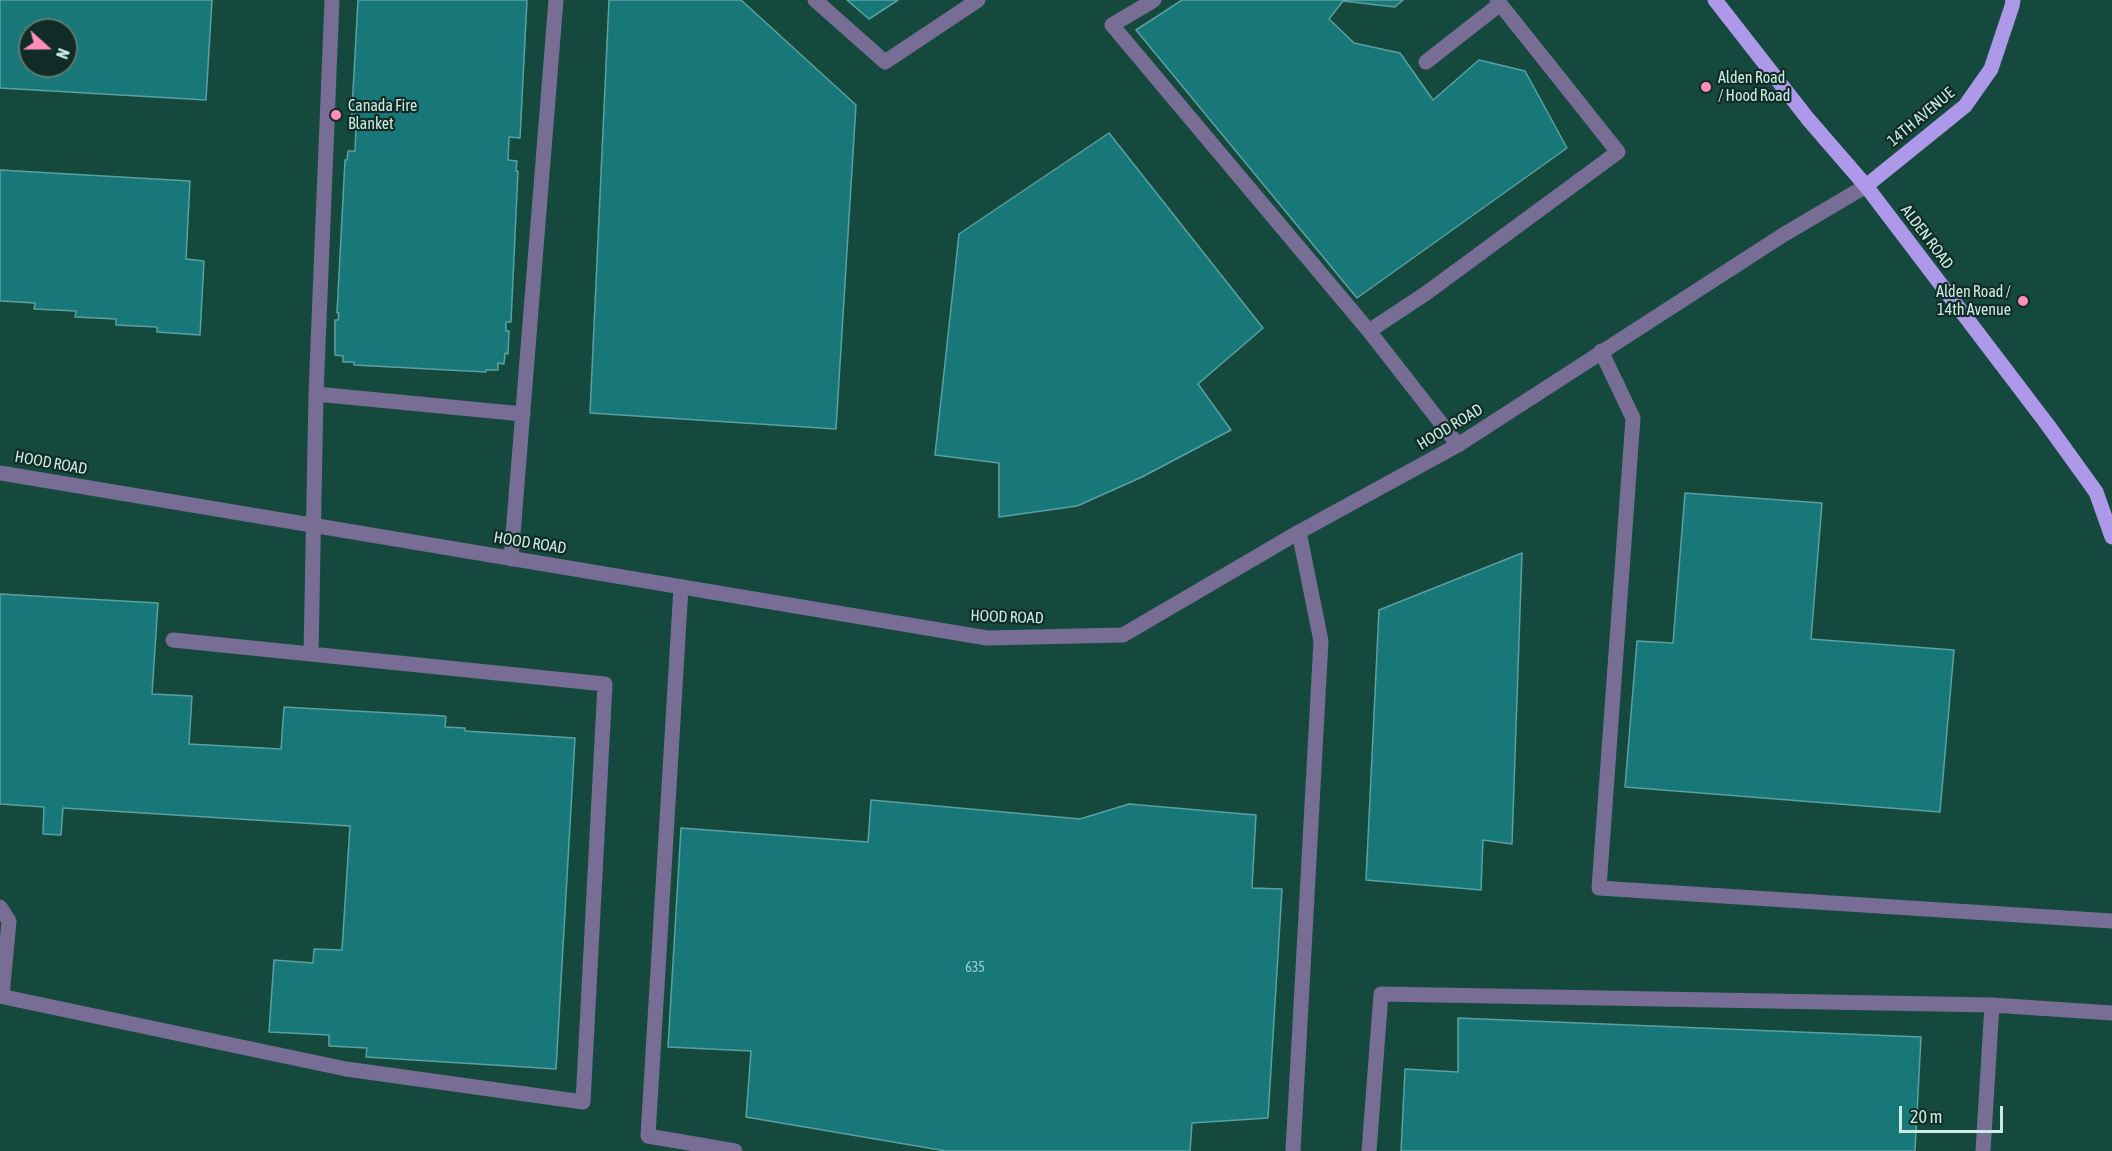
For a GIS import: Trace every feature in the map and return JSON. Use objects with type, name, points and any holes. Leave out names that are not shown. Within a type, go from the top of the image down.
[{"type":"main road","name":"ALDEN ROAD","points":[[1715,0],[1809,119],[1866,186],[2047,424],[2096,492],[2112,537]]},
{"type":"main road","name":"14TH AVENUE","points":[[1866,186],[1965,106],[1991,69],[2013,6],[2013,0]]},
{"type":"street","points":[[311,654],[315,394],[324,138],[332,0]]},
{"type":"street","points":[[511,559],[556,0]]},
{"type":"street","points":[[815,0],[885,62],[978,0]]},
{"type":"street","points":[[1154,0],[1112,25],[1369,331],[1458,445]]},
{"type":"street","points":[[1369,331],[1425,294],[1618,152],[1498,2],[1426,62]]},
{"type":"street","name":"HOOD ROAD","points":[[0,473],[987,638],[1123,635],[1299,532],[1458,445],[1783,234],[1866,186]]},
{"type":"street","points":[[1601,351],[1633,418],[1599,888],[2112,921]]},
{"type":"street","points":[[315,394],[523,414]]},
{"type":"street","points":[[1293,1151],[1321,641],[1299,532]]},
{"type":"street","points":[[681,587],[648,1136],[735,1151]]},
{"type":"street","points":[[0,907],[9,921],[1,996],[346,1069],[583,1102],[605,684],[173,640]]},
{"type":"street","points":[[1369,1151],[1381,994],[1992,1005],[2112,1013]]},
{"type":"street","points":[[1983,1151],[1992,1005]]},
{"type":"building","points":[[0,0],[212,0],[206,100],[0,88]]},
{"type":"building","points":[[358,0],[527,0],[520,138],[509,137],[508,160],[517,161],[516,171],[518,171],[511,322],[506,322],[506,331],[509,331],[508,354],[505,353],[504,364],[498,363],[498,370],[486,370],[486,372],[354,365],[354,362],[343,362],[343,356],[335,355],[335,320],[338,320],[339,313],[337,313],[345,160],[347,160],[348,151],[355,151],[356,129],[351,128]]},
{"type":"building","points":[[609,0],[741,0],[856,105],[836,429],[590,413]]},
{"type":"building","points":[[847,0],[898,0],[869,19]]},
{"type":"building","points":[[1182,0],[1403,0],[1395,7],[1343,1],[1329,19],[1354,43],[1400,53],[1433,100],[1479,60],[1525,71],[1567,148],[1357,298],[1136,30]]},
{"type":"building","points":[[1109,133],[1263,328],[1198,384],[1231,430],[1142,477],[1077,506],[999,517],[999,463],[935,455],[959,234]]},
{"type":"building","points":[[0,170],[190,181],[186,259],[204,261],[200,335],[157,332],[157,327],[116,325],[116,319],[75,317],[76,311],[34,309],[35,303],[0,301]]},
{"type":"building","points":[[1685,493],[1822,503],[1811,639],[1954,650],[1940,812],[1625,787],[1637,641],[1673,643]]},
{"type":"building","points":[[1522,553],[1512,844],[1483,840],[1481,890],[1366,880],[1379,610]]},
{"type":"building","points":[[0,594],[158,603],[152,694],[192,696],[189,744],[281,749],[284,707],[444,716],[446,717],[445,727],[465,728],[465,731],[575,738],[556,1069],[366,1057],[367,1048],[329,1046],[329,1035],[269,1032],[274,960],[313,963],[314,949],[342,950],[350,826],[63,808],[61,835],[43,834],[44,807],[0,804]]},
{"type":"building","points":[[871,800],[1080,819],[1129,804],[1256,815],[1252,888],[1282,889],[1268,1118],[1192,1123],[1190,1151],[946,1151],[746,1117],[751,1051],[668,1047],[681,828],[868,842]]},
{"type":"building","points":[[1458,1018],[1921,1037],[1915,1151],[1401,1151],[1405,1069],[1458,1072]]},
{"type":"place","name":"Alden Road / Hood Road","points":[[1706,87]]},
{"type":"place","name":"Canada Fire Blanket","points":[[336,115]]},
{"type":"place","name":"Alden Road / 14th Avenue","points":[[2023,301]]}]
